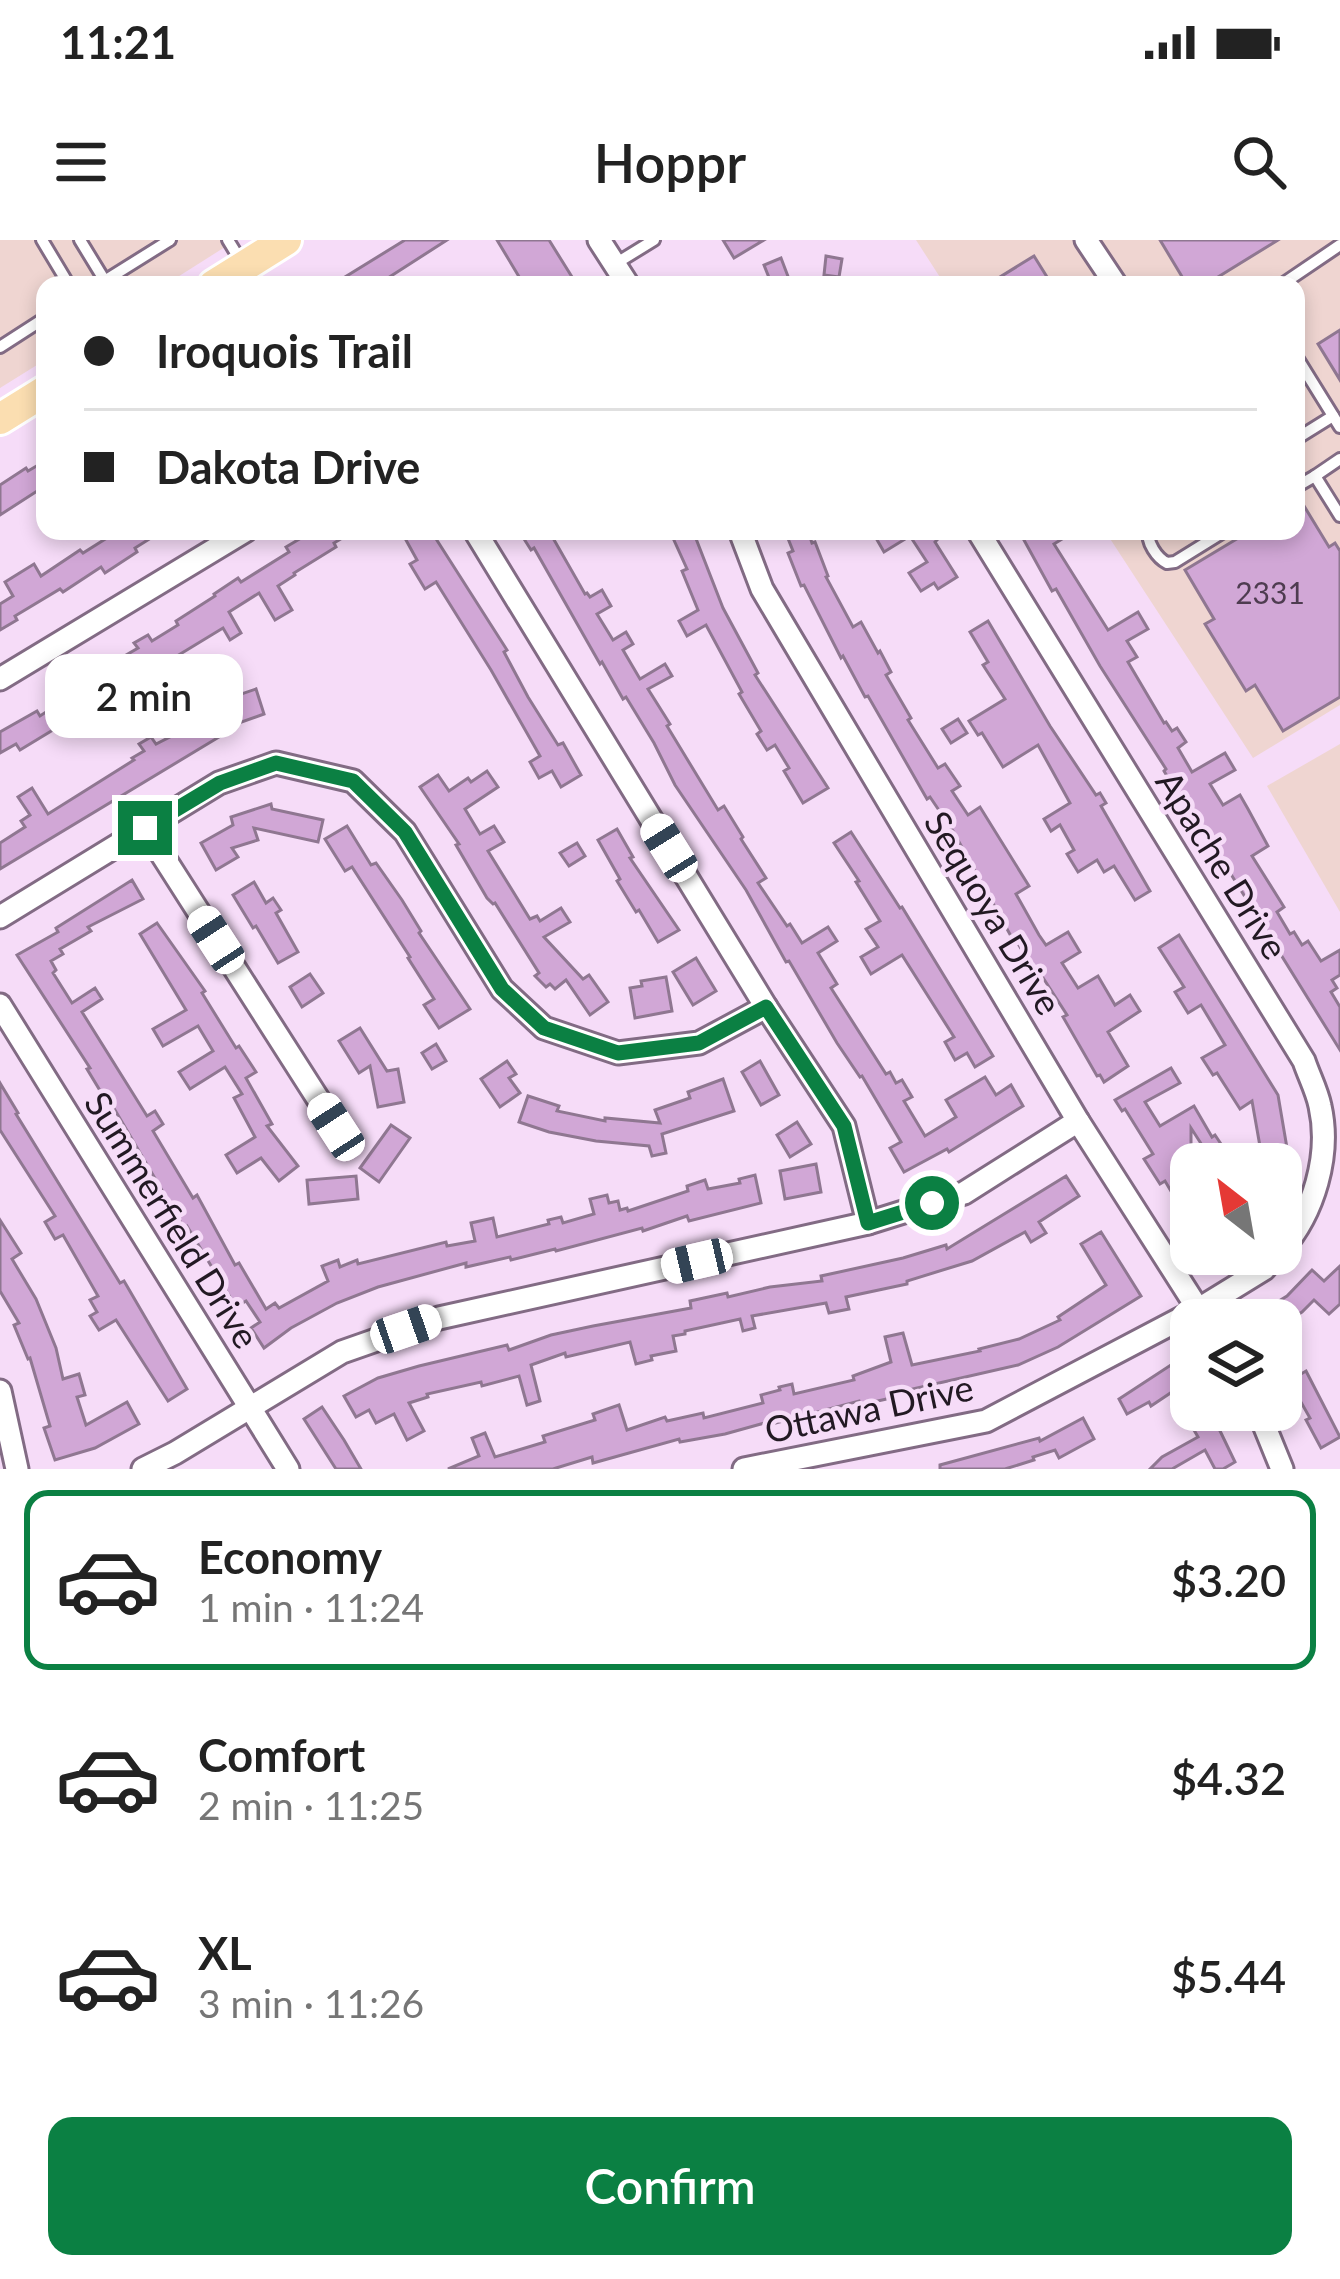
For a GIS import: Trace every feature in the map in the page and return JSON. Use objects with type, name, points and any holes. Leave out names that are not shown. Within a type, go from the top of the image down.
[{"type":"main road","points":[[236,253],[286,240]]},
{"type":"main road","points":[[0,419],[36,397]]},
{"type":"street","points":[[599,240],[622,276]]},
{"type":"street","points":[[1086,240],[1110,276]]},
{"type":"street","points":[[0,679],[230,540]]},
{"type":"street","points":[[481,540],[844,1126],[868,1223]]},
{"type":"street","name":"Sequoya Drive","points":[[743,540],[762,589],[1078,1121],[1192,1299]]},
{"type":"street","name":"Apache Drive","points":[[984,540],[1304,1061],[1320,1106],[1324,1142],[1317,1184],[1302,1221]]},
{"type":"street","points":[[0,916],[220,783],[276,763],[353,781],[405,832],[502,989],[544,1028],[618,1053],[699,1043],[766,1007]]},
{"type":"street","points":[[145,828],[336,1127]]},
{"type":"street","name":"Summerfield Drive","points":[[0,1005],[288,1469]]},
{"type":"street","points":[[143,1469],[342,1352],[439,1318],[868,1223],[964,1192],[1078,1121]]},
{"type":"street","name":"Apache Drive","points":[[1224,1299],[1256,1275]]},
{"type":"street","name":"Ottawa Drive","points":[[744,1469],[986,1421],[1170,1331]]},
{"type":"street","points":[[0,1391],[17,1469]]},
{"type":"street","points":[[1267,1431],[1282,1469]]},
{"type":"lane","points":[[42,240],[64,276]]},
{"type":"lane","points":[[80,240],[98,276]]},
{"type":"lane","points":[[138,240],[147,254]]},
{"type":"lane","points":[[112,276],[170,240]]},
{"type":"lane","points":[[615,264],[654,240]]},
{"type":"lane","points":[[1294,276],[1340,245]]},
{"type":"lane","points":[[0,346],[36,324]]},
{"type":"lane","points":[[1305,370],[1337,422],[1305,435]]},
{"type":"lane","points":[[1305,482],[1340,460]]},
{"type":"lane","points":[[1315,476],[1340,516]]},
{"type":"lane","points":[[1149,540],[1167,563],[1210,540]]},
{"type":"shaded area","points":[[0,240],[236,240],[179,276],[36,276],[36,366],[0,388]]},
{"type":"shaded area","points":[[916,240],[1340,240],[1340,705],[1253,758],[1111,540],[1305,540],[1305,276],[939,276]]},
{"type":"shaded area","points":[[1340,744],[1340,912],[1267,786]]},
{"type":"building","points":[[405,240],[447,240],[391,276],[347,276]]},
{"type":"building","points":[[497,240],[549,240],[571,276],[519,276]]},
{"type":"building","points":[[723,240],[764,240],[734,258]]},
{"type":"building","points":[[1160,240],[1278,240],[1220,276],[1182,276]]},
{"type":"building","points":[[826,256],[842,259],[839,276],[824,275]]},
{"type":"building","points":[[1034,256],[1046,276],[1002,276]]},
{"type":"building","points":[[781,258],[788,276],[768,276],[764,265]]},
{"type":"building","points":[[1340,330],[1340,380],[1318,344]]},
{"type":"building","points":[[36,466],[36,492],[0,515],[0,485]]},
{"type":"building","points":[[1305,508],[1329,547],[1335,543],[1340,551],[1340,697],[1283,731],[1255,685],[1246,691],[1205,624],[1214,619],[1185,570],[1235,540],[1305,540]]},
{"type":"building","points":[[104,540],[148,540],[105,573],[101,567],[63,592],[60,589],[0,630],[0,604],[13,596],[5,582],[34,564],[41,576],[80,550],[83,553]]},
{"type":"building","points":[[298,540],[339,540],[336,547],[278,586],[292,610],[275,620],[259,593],[229,612],[241,633],[230,640],[223,628],[177,656],[181,663],[167,672],[175,685],[153,699],[137,673],[108,691],[122,714],[110,721],[104,710],[82,724],[76,716],[20,750],[16,744],[0,753],[0,732],[37,711],[40,716],[95,680],[92,675],[138,648],[134,643],[148,635],[152,641],[178,625],[176,621],[238,578],[241,582],[289,552],[286,547]]},
{"type":"building","points":[[406,540],[437,540],[507,650],[528,697],[581,775],[561,787],[552,771],[539,778],[530,762],[540,756],[436,582],[425,589],[410,564],[417,560]]},
{"type":"building","points":[[525,540],[554,540],[585,594],[590,597],[602,590],[611,606],[597,614],[613,640],[626,632],[633,644],[623,650],[640,679],[665,664],[672,676],[648,689],[667,726],[718,810],[724,806],[743,837],[766,878],[758,883],[787,926],[802,943],[828,927],[837,941],[818,953],[837,984],[831,988],[886,1074],[890,1072],[896,1083],[902,1080],[912,1097],[904,1101],[925,1136],[956,1117],[946,1100],[985,1077],[996,1095],[1011,1085],[1023,1106],[949,1152],[904,1172],[890,1148],[901,1142],[862,1076],[786,962],[746,890],[675,785],[626,697],[600,664],[534,548]]},
{"type":"building","points":[[674,540],[697,540],[755,675],[828,788],[803,803],[775,745],[767,750],[757,734],[761,731],[706,625],[687,636],[679,621],[698,610],[682,571],[687,569]]},
{"type":"building","points":[[789,540],[815,542],[826,577],[853,627],[861,622],[891,672],[886,675],[908,720],[938,768],[945,764],[960,786],[952,791],[968,815],[980,807],[1029,886],[1016,894],[1039,935],[1046,945],[1068,932],[1080,952],[1062,963],[1078,988],[1098,976],[1115,1005],[1130,995],[1140,1011],[1108,1032],[1128,1066],[1104,1082],[1063,1017],[1067,1015],[1012,938],[953,831],[927,799],[841,658],[801,586],[788,553],[793,551]]},
{"type":"building","points":[[877,540],[904,540],[884,552]]},
{"type":"building","points":[[913,540],[937,540],[957,577],[938,589],[934,583],[921,591],[909,573],[927,562]]},
{"type":"building","points":[[1024,540],[1060,540],[1054,544],[1108,630],[1138,612],[1148,629],[1127,641],[1137,657],[1128,662],[1164,723],[1172,731],[1177,728],[1186,742],[1178,748],[1192,772],[1225,753],[1235,770],[1210,784],[1223,805],[1240,795],[1268,846],[1252,856],[1284,907],[1277,912],[1290,934],[1294,932],[1302,945],[1308,941],[1321,961],[1340,950],[1340,975],[1332,980],[1337,988],[1331,992],[1340,1007],[1340,1050],[1214,854],[1219,852],[1179,796],[1056,589],[1052,591]]},
{"type":"building","points":[[988,621],[1050,726],[1106,803],[1101,806],[1150,891],[1135,900],[1114,866],[1104,872],[1097,860],[1078,872],[1067,854],[1074,850],[1060,825],[1051,831],[1044,819],[1070,803],[1038,745],[1003,767],[969,721],[1005,699],[983,665],[988,662],[970,632]]},
{"type":"building","points":[[203,678],[218,702],[256,689],[264,714],[216,731],[219,737],[0,869],[0,843],[25,827],[21,821],[30,815],[18,797],[32,788],[48,814],[134,760],[144,751],[139,744],[151,737],[156,744],[207,718],[189,687]]},
{"type":"building","points":[[958,719],[967,733],[951,743],[942,729]]},
{"type":"building","points":[[487,771],[498,787],[465,809],[480,834],[494,826],[504,842],[488,851],[530,919],[537,916],[540,921],[561,908],[570,922],[544,937],[583,979],[589,975],[608,1002],[590,1015],[566,980],[555,989],[535,976],[539,973],[420,787],[438,775],[449,791]]},
{"type":"building","points":[[271,804],[272,809],[323,820],[318,842],[254,828],[258,840],[232,848],[238,857],[216,870],[201,843],[233,825],[231,817]]},
{"type":"building","points":[[347,826],[371,865],[376,863],[402,900],[470,1009],[439,1028],[424,1005],[434,999],[410,957],[352,867],[345,871],[325,839]]},
{"type":"building","points":[[617,829],[630,858],[679,930],[658,942],[617,881],[598,840]]},
{"type":"building","points":[[851,832],[993,1056],[975,1067],[967,1053],[955,1060],[945,1042],[954,1037],[902,955],[871,974],[861,957],[878,947],[866,929],[880,921],[834,843]]},
{"type":"building","points":[[577,843],[585,856],[569,866],[560,853]]},
{"type":"building","points":[[132,880],[143,899],[88,927],[91,931],[60,949],[63,954],[51,961],[53,973],[72,1003],[95,988],[102,999],[82,1012],[147,1116],[155,1111],[163,1124],[153,1131],[266,1309],[275,1303],[279,1308],[328,1281],[322,1266],[338,1260],[340,1267],[446,1242],[447,1246],[475,1241],[471,1223],[493,1218],[497,1237],[549,1224],[548,1220],[561,1217],[563,1223],[594,1214],[590,1199],[607,1195],[609,1203],[618,1201],[620,1210],[628,1211],[688,1191],[687,1186],[705,1180],[708,1189],[755,1175],[761,1203],[689,1221],[687,1216],[556,1251],[466,1267],[466,1263],[378,1287],[337,1303],[264,1348],[251,1328],[260,1322],[246,1301],[236,1307],[17,955]]},
{"type":"building","points":[[254,882],[266,903],[273,898],[281,910],[276,913],[298,952],[278,963],[233,895]]},
{"type":"building","points":[[157,923],[256,1072],[246,1078],[272,1124],[267,1126],[298,1166],[279,1181],[261,1158],[237,1173],[226,1155],[255,1137],[234,1098],[242,1094],[225,1067],[190,1089],[179,1072],[213,1051],[198,1026],[163,1046],[153,1029],[186,1010],[140,934]]},
{"type":"building","points":[[1179,935],[1278,1095],[1286,1143],[1259,1143],[1252,1101],[1240,1109],[1217,1073],[1213,1075],[1202,1058],[1225,1045],[1201,1005],[1188,1013],[1175,992],[1184,987],[1159,948]]},
{"type":"building","points":[[696,958],[716,991],[693,1005],[673,972]]},
{"type":"building","points":[[310,974],[323,993],[302,1007],[290,987]]},
{"type":"building","points":[[666,977],[672,1011],[635,1018],[630,988]]},
{"type":"building","points":[[360,1028],[387,1071],[398,1069],[404,1102],[378,1107],[370,1066],[359,1073],[339,1041]]},
{"type":"building","points":[[436,1044],[446,1061],[432,1069],[422,1053]]},
{"type":"building","points":[[507,1061],[516,1074],[509,1078],[520,1093],[500,1107],[481,1079]]},
{"type":"building","points":[[760,1061],[779,1095],[761,1105],[742,1072]]},
{"type":"building","points":[[1171,1068],[1180,1083],[1145,1102],[1160,1126],[1194,1106],[1220,1143],[1201,1143],[1191,1128],[1191,1143],[1170,1143],[1170,1189],[1165,1181],[1160,1184],[1144,1159],[1153,1154],[1115,1100]]},
{"type":"building","points":[[723,1079],[734,1111],[662,1134],[666,1153],[652,1156],[649,1146],[596,1141],[519,1122],[528,1096],[559,1106],[557,1111],[605,1121],[660,1123],[655,1110]]},
{"type":"building","points":[[0,1083],[187,1389],[168,1401],[116,1320],[99,1330],[90,1316],[97,1312],[90,1300],[98,1296],[63,1235],[55,1239],[45,1222],[55,1216],[0,1130]]},
{"type":"building","points":[[797,1122],[811,1144],[790,1157],[777,1135]]},
{"type":"building","points":[[391,1125],[410,1138],[379,1182],[360,1168]]},
{"type":"building","points":[[816,1164],[821,1192],[785,1199],[780,1171]]},
{"type":"building","points":[[356,1176],[358,1199],[309,1204],[307,1180]]},
{"type":"building","points":[[1066,1176],[1079,1196],[1039,1222],[1046,1233],[1031,1242],[1025,1232],[972,1261],[907,1284],[846,1297],[849,1309],[829,1313],[826,1303],[752,1316],[755,1328],[743,1331],[740,1319],[685,1331],[673,1336],[676,1351],[636,1364],[630,1342],[566,1357],[565,1353],[531,1365],[540,1401],[527,1405],[519,1376],[427,1394],[409,1403],[424,1431],[407,1440],[394,1414],[376,1423],[369,1410],[356,1417],[344,1396],[378,1378],[419,1366],[691,1308],[690,1301],[822,1281],[821,1276],[946,1245],[947,1249]]},
{"type":"building","points":[[0,1220],[21,1253],[12,1259],[36,1299],[63,1379],[79,1374],[85,1395],[77,1397],[86,1425],[127,1402],[139,1424],[95,1448],[55,1460],[30,1358],[14,1325],[19,1323],[0,1291]]},
{"type":"building","points":[[1101,1232],[1141,1296],[1058,1347],[1018,1365],[860,1405],[859,1401],[768,1425],[679,1439],[593,1463],[592,1457],[553,1469],[448,1469],[479,1456],[472,1438],[485,1433],[495,1457],[545,1442],[543,1436],[595,1420],[593,1414],[619,1405],[627,1430],[665,1417],[667,1421],[703,1413],[704,1418],[763,1403],[761,1395],[792,1384],[794,1394],[854,1380],[853,1376],[891,1362],[885,1337],[903,1333],[912,1365],[1019,1339],[1060,1320],[1106,1285],[1081,1244]]},
{"type":"building","points":[[1340,1266],[1340,1304],[1329,1314],[1314,1300],[1302,1312],[1302,1299],[1282,1299],[1312,1270],[1324,1281]]},
{"type":"building","points":[[1170,1366],[1170,1393],[1151,1406],[1149,1402],[1127,1414],[1119,1399]]},
{"type":"building","points":[[1306,1371],[1340,1437],[1321,1448],[1306,1420],[1310,1418],[1302,1404],[1302,1373]]},
{"type":"building","points":[[322,1407],[361,1469],[336,1469],[304,1419]]},
{"type":"building","points":[[1083,1418],[1094,1439],[1059,1458],[1055,1450],[1005,1469],[940,1469],[940,1465],[1040,1441]]},
{"type":"building","points":[[1195,1431],[1220,1431],[1235,1462],[1215,1469],[1205,1450],[1172,1469],[1150,1469],[1162,1457],[1198,1437]]},
{"type":"route","points":[[145,828],[220,783],[276,763],[353,781],[405,832],[502,989],[544,1028],[618,1053],[699,1043],[766,1007],[844,1126],[868,1223],[932,1203]]}]
